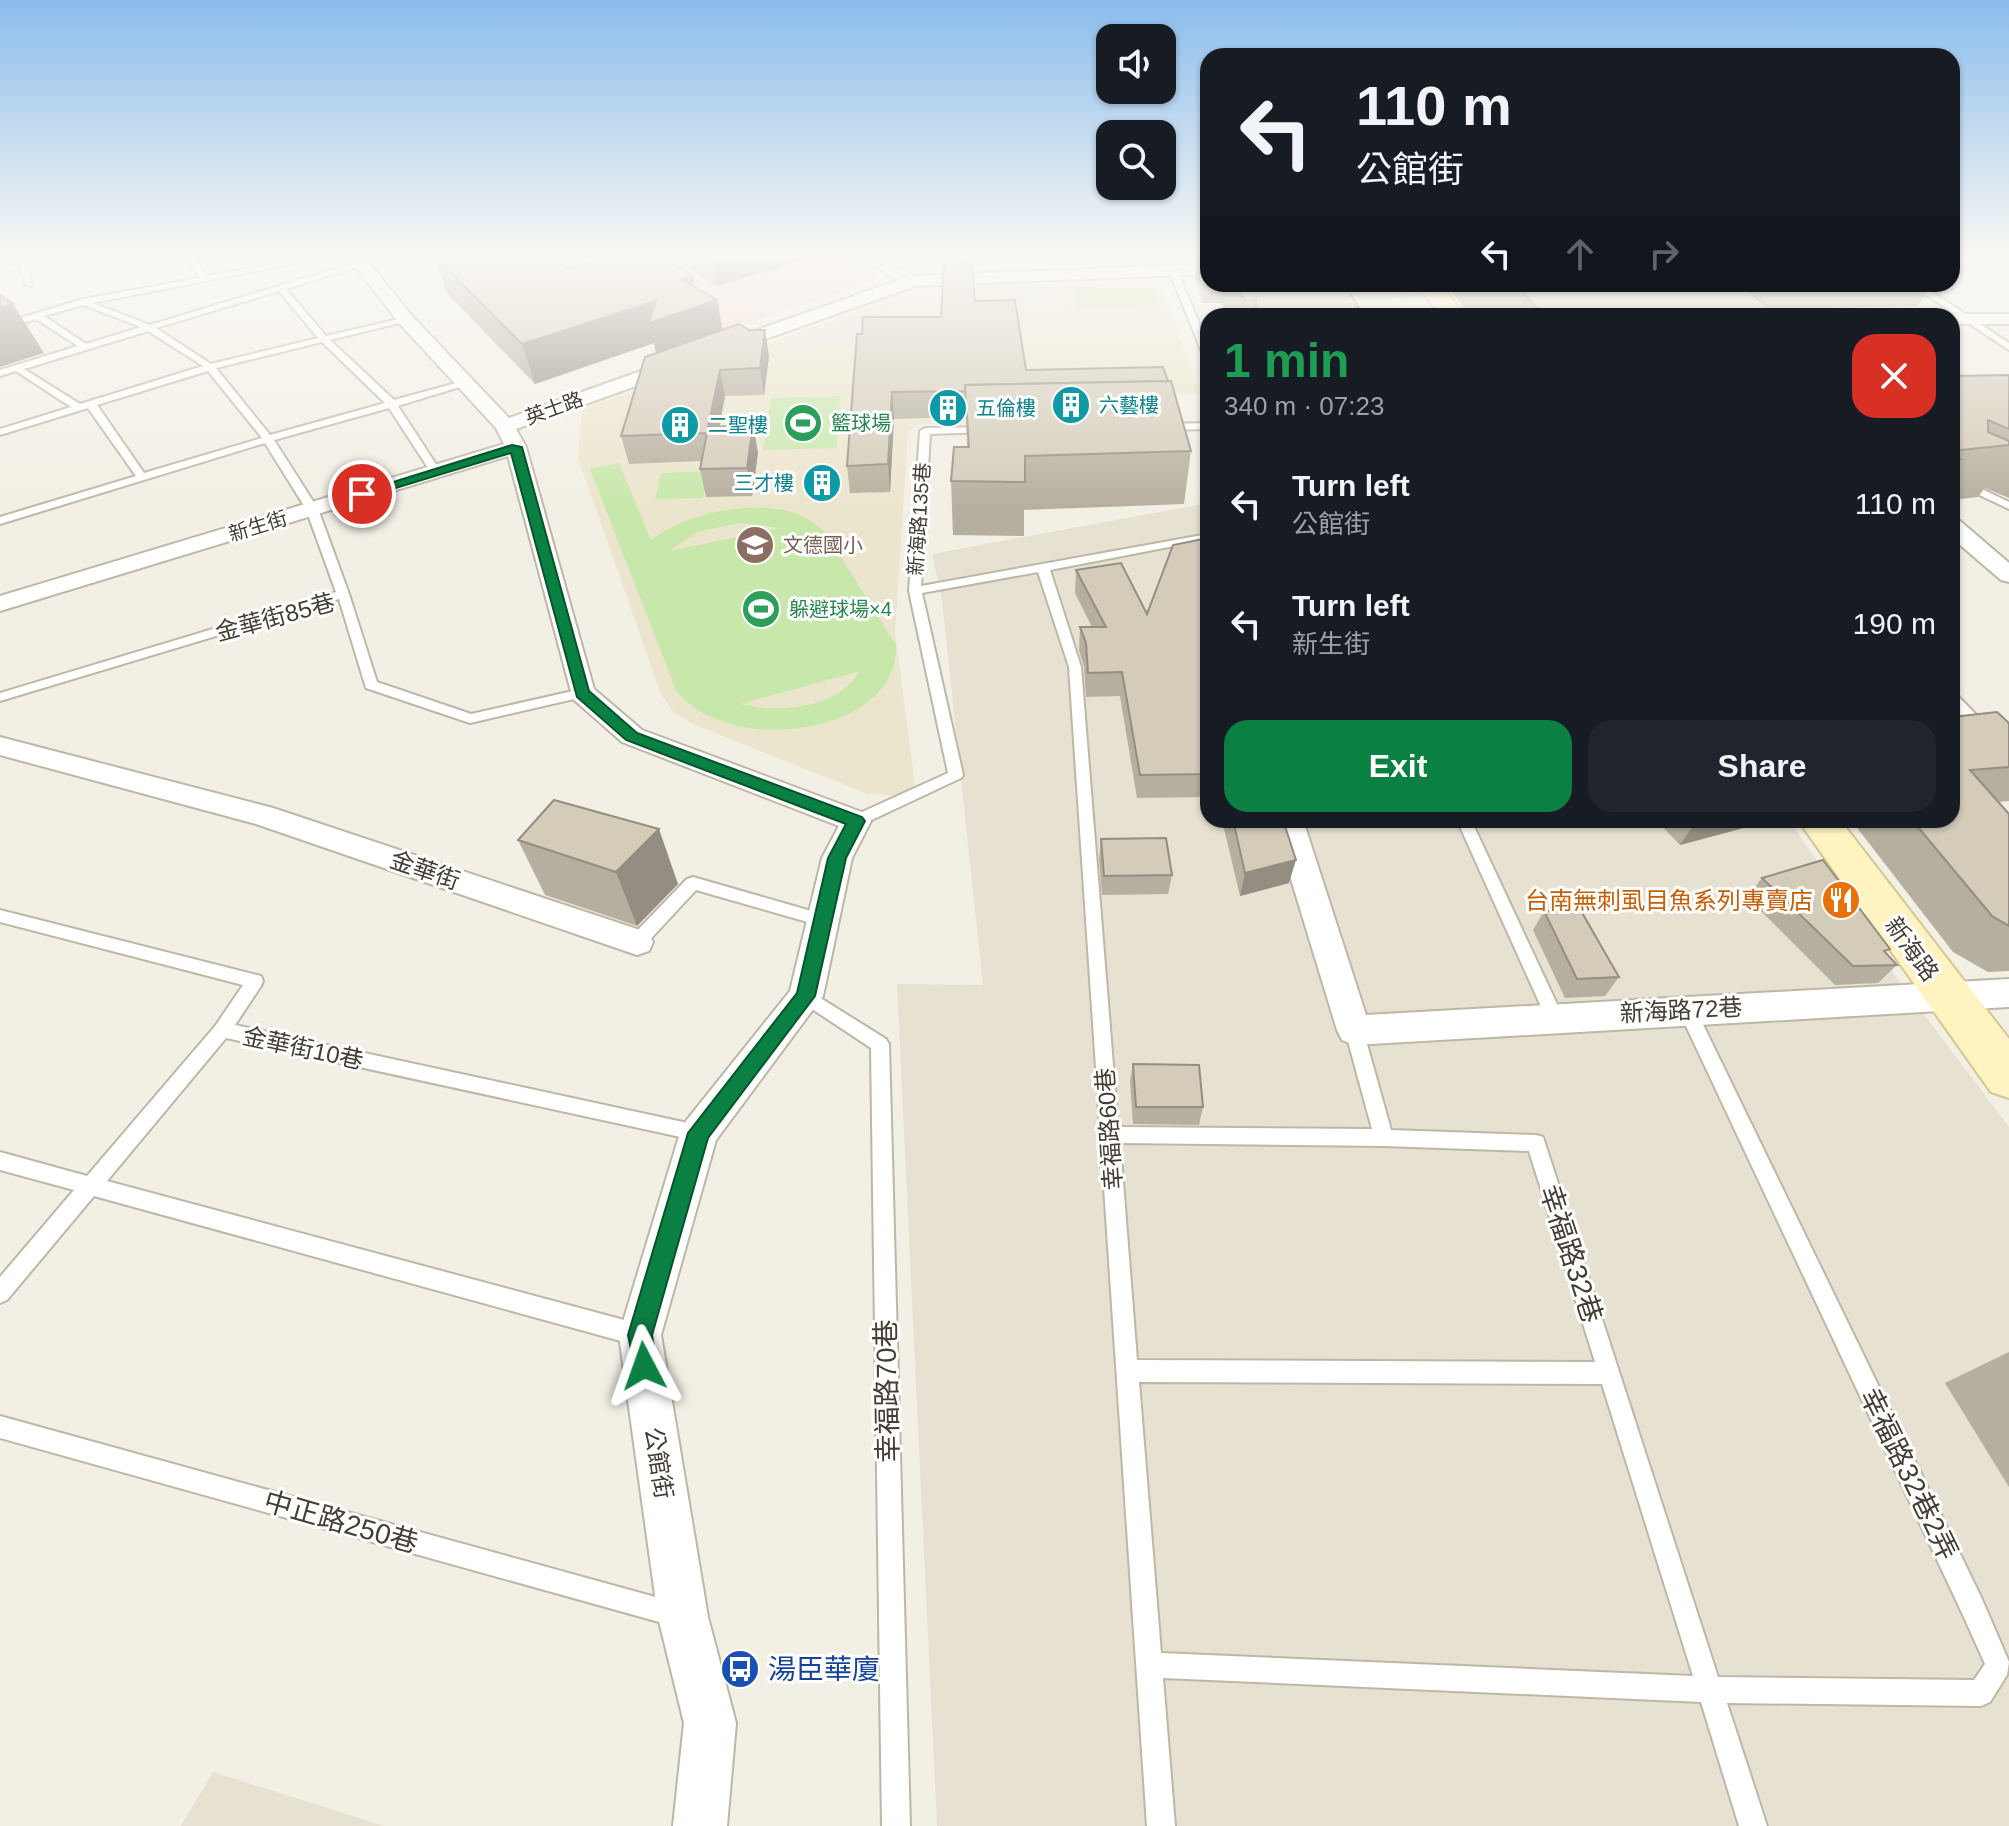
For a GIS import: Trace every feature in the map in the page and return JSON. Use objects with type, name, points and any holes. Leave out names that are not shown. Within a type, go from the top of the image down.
[{"type":"street","points":[[425,339],[467,383],[510,436],[582,693],[632,736],[856,821]]},
{"type":"street","name":"英士路","points":[[510,436],[751,339]]},
{"type":"street","name":"新生街","points":[[0,604],[436,472],[510,436]]},
{"type":"street","points":[[1960,533],[2009,575]]},
{"type":"street","name":"金華街","points":[[0,746],[263,815],[637,942]]},
{"type":"street","name":"公館街","points":[[700,1826],[710,1723],[683,1617],[640,1335],[699,1133],[806,996],[837,858],[856,821]]},
{"type":"street","points":[[1291,828],[1354,1030]]},
{"type":"street","name":"新海路","points":[[1824,828],[2009,1077]]},
{"type":"street","name":"新海路72巷","points":[[1354,1030],[2009,993]]},
{"type":"lane","points":[[73,339],[85,347]]},
{"type":"lane","points":[[0,373],[110,339]]},
{"type":"lane","points":[[167,339],[210,367],[268,439],[312,509],[343,594]]},
{"type":"lane","points":[[0,432],[210,367],[323,339]]},
{"type":"lane","points":[[324,339],[391,403],[436,472]]},
{"type":"lane","points":[[17,368],[78,407]]},
{"type":"lane","points":[[1,518],[467,383]]},
{"type":"lane","points":[[90,403],[143,479]]},
{"type":"lane","points":[[1158,427],[1200,426]]},
{"type":"lane","name":"新海路135巷","points":[[856,821],[956,775],[915,591],[925,431],[1003,430]]},
{"type":"lane","points":[[1960,482],[2009,506]]},
{"type":"lane","points":[[915,591],[1200,538]]},
{"type":"lane","name":"幸福路60巷","points":[[1043,568],[1075,667],[1161,1826]]},
{"type":"lane","name":"金華街85巷","points":[[0,697],[343,594],[371,685],[470,719],[582,693]]},
{"type":"lane","points":[[1960,706],[2009,757]]},
{"type":"lane","points":[[1468,828],[1554,1017]]},
{"type":"lane","name":"金華街","points":[[637,942],[693,883],[825,921]]},
{"type":"lane","name":"金華街10巷","points":[[0,916],[255,981],[222,1030],[699,1133]]},
{"type":"lane","name":"幸福路70巷","points":[[806,996],[880,1044],[896,1826]]},
{"type":"lane","name":"幸福路32巷2弄","points":[[1687,1009],[1998,1666],[1981,1693],[1710,1690]]},
{"type":"lane","points":[[0,1293],[222,1030]]},
{"type":"lane","points":[[1110,1135],[1384,1138],[1354,1030]]},
{"type":"lane","name":"幸福路32巷","points":[[1384,1138],[1536,1143],[1753,1826]]},
{"type":"lane","points":[[0,1161],[640,1335]]},
{"type":"lane","points":[[1127,1371],[1610,1373]]},
{"type":"lane","name":"中正路250巷","points":[[0,1427],[683,1617]]},
{"type":"lane","points":[[1148,1665],[1710,1690]]},
{"type":"shaded area","points":[[675,339],[697,339],[683,344]]},
{"type":"shaded area","name":"文德國小","points":[[780,339],[1180,339],[1200,394],[1164,395],[1156,421],[928,424],[916,425],[908,433],[895,633],[915,784],[904,796],[868,794],[695,725],[674,713],[661,694],[578,458],[582,409]]},
{"type":"shaded area","points":[[804,339],[878,339],[857,346],[779,349]]},
{"type":"shaded area","points":[[1200,504],[1200,828],[1794,828],[1886,964],[2009,1127],[2009,1826],[937,1826],[897,984],[983,985],[942,600],[932,554]]},
{"type":"shaded area","points":[[213,1772],[384,1826],[181,1826]]},
{"type":"green space","name":"籃球場","points":[[840,396],[837,448],[763,450],[771,398]]},
{"type":"green space","points":[[619,463],[651,540],[690,520],[738,508],[785,511],[806,518],[830,539],[896,645],[890,676],[870,700],[841,717],[806,727],[768,729],[732,724],[700,711],[676,690],[590,469]],"holes":[[[740,523],[780,528],[670,551],[697,532]],[[860,671],[838,693],[807,705],[773,708],[741,704]]]},
{"type":"green space","points":[[708,471],[703,498],[655,499],[661,473]]},
{"type":"building","points":[[517,339],[537,339],[522,344]]},
{"type":"building","points":[[696,339],[764,339],[760,368],[720,370],[708,427],[753,425],[747,468],[700,469],[707,433],[621,436],[645,357]]},
{"type":"building","points":[[857,339],[1021,339],[1026,370],[1163,367],[1168,381],[965,385],[966,399],[965,391],[892,392],[888,464],[847,466]]},
{"type":"building","points":[[2009,375],[2009,429],[1988,420],[1988,432],[2009,441],[2009,445],[1960,450],[1960,376]]},
{"type":"building","points":[[1171,381],[1191,451],[1025,456],[1025,482],[951,481],[954,447],[969,447],[965,385]]},
{"type":"building","points":[[1200,540],[1200,774],[1140,775],[1122,672],[1088,673],[1086,643],[1080,627],[1106,627],[1076,570],[1121,563],[1147,614],[1173,545]]},
{"type":"building","points":[[1997,712],[2009,723],[2009,767],[1970,770],[2009,814],[2009,926],[1992,916],[1919,828],[1960,828],[1960,716]]},
{"type":"building","points":[[554,800],[659,829],[616,872],[518,840]]},
{"type":"building","points":[[1235,828],[1286,828],[1296,860],[1245,873]]},
{"type":"building","points":[[1166,838],[1172,875],[1104,876],[1101,839]]},
{"type":"building","points":[[1823,860],[1890,949],[1884,951],[1897,965],[1853,966],[1762,878]]},
{"type":"building","points":[[1544,911],[1581,911],[1619,977],[1577,979]]},
{"type":"building","points":[[1133,1064],[1199,1065],[1203,1107],[1136,1107]]},
{"type":"place","name":"六藝樓","points":[[1071,405]]},
{"type":"place","name":"五倫樓","points":[[948,408]]},
{"type":"place","name":"籃球場","points":[[803,423]]},
{"type":"place","name":"二聖樓","points":[[680,425]]},
{"type":"place","name":"三才樓","points":[[822,483]]},
{"type":"place","name":"文德國小","points":[[755,545]]},
{"type":"place","name":"躲避球場×4","points":[[761,609]]},
{"type":"place","name":"台南無刺虱目魚系列專賣店","points":[[1841,900]]},
{"type":"place","name":"湯臣華廈","points":[[740,1669]]},
{"type":"route","points":[[362,494],[516,447],[582,693],[632,736],[856,821],[837,858],[806,996],[699,1133],[640,1335],[644,1366]]}]
